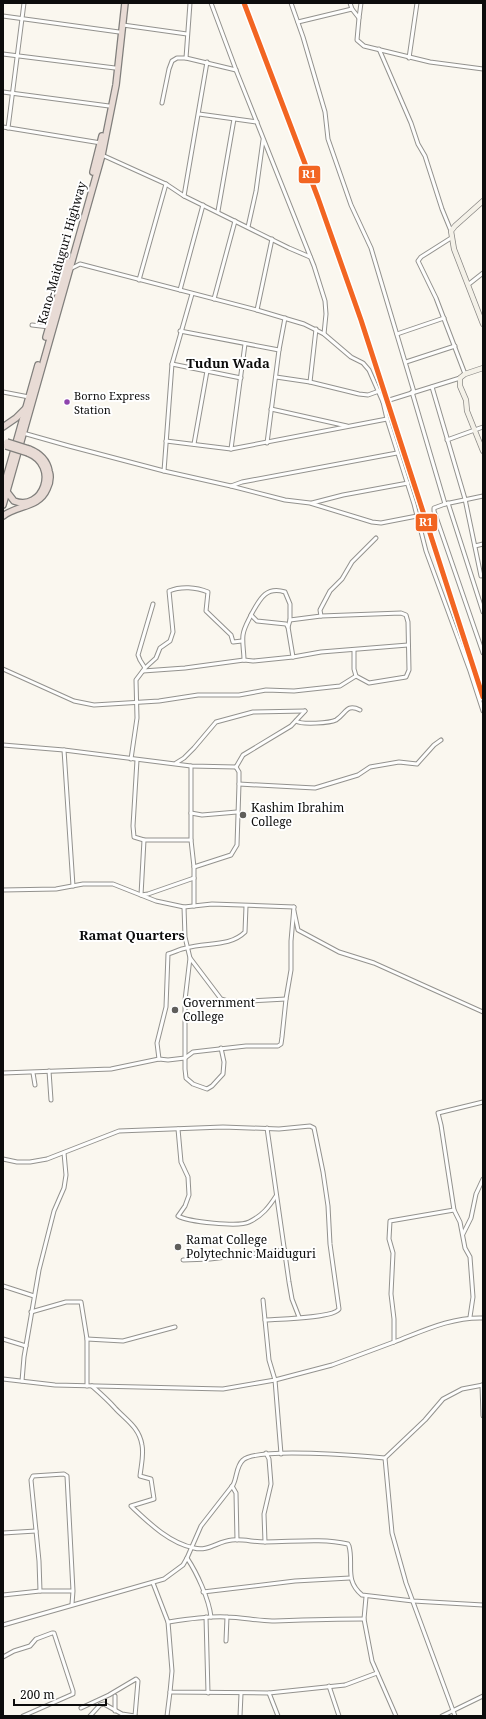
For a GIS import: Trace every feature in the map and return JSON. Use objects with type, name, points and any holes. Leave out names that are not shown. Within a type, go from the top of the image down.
[{"type":"highway","name":"Kano-Maiduguri Highway","points":[[3,505],[5,490],[29,397],[101,142],[115,68],[122,3]]},
{"type":"highway","name":"Kano-Maiduguri Highway","points":[[5,490],[23,433],[102,155],[116,85],[125,3]]},
{"type":"highway","points":[[3,427],[26,409]]},
{"type":"highway","points":[[3,516],[11,511],[37,502],[44,495],[50,476],[47,464],[41,456],[5,444]]},
{"type":"highway","points":[[5,490],[14,501],[24,502],[34,499],[42,491],[46,477],[45,468],[37,457],[29,451]]},
{"type":"street","points":[[8,128],[24,3]]},
{"type":"street","points":[[186,58],[190,3]]},
{"type":"street","points":[[211,3],[310,257],[325,301],[326,314],[324,334]]},
{"type":"street","points":[[292,3],[325,112],[328,139],[351,205],[370,248],[406,362],[413,392],[447,503],[483,612]]},
{"type":"street","points":[[350,3],[352,9],[359,18]]},
{"type":"street","points":[[361,3],[357,40],[364,46],[409,58],[483,69]]},
{"type":"street","points":[[409,58],[417,3]]},
{"type":"street","points":[[298,22],[352,9]]},
{"type":"street","points":[[3,16],[119,32]]},
{"type":"street","points":[[122,25],[187,34]]},
{"type":"street","points":[[378,49],[411,123],[418,144],[425,156],[442,210],[451,231],[454,249],[469,284],[483,324]]},
{"type":"street","points":[[3,54],[115,68]]},
{"type":"street","points":[[162,103],[169,69],[172,61],[177,58],[207,62],[236,70]]},
{"type":"street","points":[[184,196],[207,62]]},
{"type":"street","points":[[3,92],[109,106]]},
{"type":"street","points":[[199,114],[257,122]]},
{"type":"street","points":[[218,211],[234,119]]},
{"type":"street","points":[[3,127],[101,142]]},
{"type":"street","points":[[248,227],[256,191],[263,138]]},
{"type":"street","points":[[102,155],[166,184],[184,196],[218,211],[272,240],[310,257]]},
{"type":"street","points":[[139,280],[166,184]]},
{"type":"street","points":[[451,231],[483,201]]},
{"type":"street","points":[[180,290],[203,205]]},
{"type":"street","points":[[214,300],[235,221]]},
{"type":"street","points":[[451,238],[421,257],[418,261],[436,298],[465,374]]},
{"type":"street","points":[[257,310],[272,240]]},
{"type":"street","points":[[73,255],[80,264],[257,310],[316,329],[370,370],[383,402],[397,453],[408,483],[426,551],[483,711]]},
{"type":"street","points":[[70,269],[80,264]]},
{"type":"street","points":[[469,284],[483,273]]},
{"type":"street","points":[[164,471],[172,364],[180,331],[192,294]]},
{"type":"street","points":[[267,442],[279,350],[285,318]]},
{"type":"street","points":[[397,334],[444,318]]},
{"type":"street","points":[[32,324],[49,327]]},
{"type":"street","points":[[310,382],[316,329]]},
{"type":"street","points":[[180,331],[279,350]]},
{"type":"street","points":[[231,449],[245,344]]},
{"type":"street","points":[[406,362],[455,346]]},
{"type":"street","points":[[172,364],[241,378]]},
{"type":"street","points":[[383,402],[460,378],[465,374],[483,368]]},
{"type":"street","points":[[194,444],[207,371]]},
{"type":"street","points":[[276,377],[310,382],[359,394],[368,395],[379,391]]},
{"type":"street","points":[[460,378],[460,386],[466,400],[467,411],[483,451]]},
{"type":"street","points":[[432,386],[465,499],[481,576]]},
{"type":"street","points":[[3,392],[29,397]]},
{"type":"street","points":[[271,409],[349,426]]},
{"type":"street","points":[[166,441],[231,449],[387,419]]},
{"type":"street","points":[[447,440],[483,427]]},
{"type":"street","points":[[23,433],[164,471],[285,500],[310,503],[357,518],[381,523],[417,516]]},
{"type":"street","points":[[231,486],[242,482],[397,453]]},
{"type":"street","points":[[310,503],[408,483]]},
{"type":"street","points":[[483,496],[447,503],[434,508],[483,653]]},
{"type":"street","points":[[321,616],[320,610],[330,590],[342,579],[352,562],[376,538]]},
{"type":"street","points":[[475,546],[483,544]]},
{"type":"street","points":[[130,759],[137,718],[138,702],[136,680],[144,669],[156,658],[160,648],[172,637],[173,632],[169,592],[173,589],[195,588],[208,592],[206,611],[231,635],[233,642],[242,641]]},
{"type":"street","points":[[244,660],[244,648],[242,641],[244,630],[258,601],[263,595],[282,591],[285,592],[290,604],[290,620],[288,627],[293,657]]},
{"type":"street","points":[[144,669],[138,655],[153,604]]},
{"type":"street","points":[[290,620],[321,616],[401,613],[406,615],[408,622],[409,670],[406,677],[368,683],[356,676],[354,669],[354,650]]},
{"type":"street","points":[[251,615],[257,621],[286,624],[288,627]]},
{"type":"street","points":[[144,669],[185,668],[244,660],[253,661],[293,657],[321,652],[408,645]]},
{"type":"street","points":[[3,669],[74,701],[94,705],[177,699],[198,695],[239,695],[266,690],[294,691],[340,686],[356,676]]},
{"type":"street","points":[[296,721],[299,723],[312,724],[336,720],[349,708],[356,708],[360,710]]},
{"type":"street","points":[[175,763],[184,758],[216,722],[253,712],[305,712],[278,735],[243,755],[236,767]]},
{"type":"street","points":[[239,784],[315,788],[358,775],[370,767],[399,762],[417,764],[434,745],[441,740]]},
{"type":"street","points":[[3,745],[64,750],[191,766],[236,767]]},
{"type":"street","points":[[64,750],[73,886]]},
{"type":"street","points":[[137,760],[133,826],[134,837],[144,840],[191,840]]},
{"type":"street","points":[[191,766],[191,840],[194,867],[194,906]]},
{"type":"street","points":[[194,867],[231,855],[238,845],[237,812],[239,772],[236,767]]},
{"type":"street","points":[[192,813],[202,815],[237,812]]},
{"type":"street","points":[[141,895],[144,840]]},
{"type":"street","points":[[141,895],[194,878]]},
{"type":"street","points":[[3,890],[56,890],[83,884],[113,884],[156,901],[184,907],[212,904],[294,907]]},
{"type":"street","points":[[159,1059],[157,1043],[166,1007],[168,989],[168,954],[187,947],[229,941],[240,937],[245,932],[246,906]]},
{"type":"street","points":[[184,907],[187,947],[190,958],[185,1000],[185,1058],[186,1078],[188,1081],[207,1088],[212,1086],[223,1074],[224,1062],[221,1048]]},
{"type":"street","points":[[3,1073],[111,1069],[159,1059],[168,1060],[185,1058],[193,1052],[221,1048],[278,1046],[281,1044],[291,970],[290,941],[294,907]]},
{"type":"street","points":[[294,907],[298,930],[310,937],[339,952],[374,963],[483,1012]]},
{"type":"street","points":[[190,958],[221,998],[228,1002],[286,999]]},
{"type":"street","points":[[49,1071],[51,1100]]},
{"type":"street","points":[[33,1073],[35,1085]]},
{"type":"street","points":[[470,1317],[473,1297],[470,1257],[465,1248],[463,1234],[454,1210],[438,1112],[483,1102]]},
{"type":"street","points":[[3,1159],[17,1162],[30,1162],[47,1159],[119,1132],[223,1127],[267,1128],[310,1126],[314,1128],[328,1206],[330,1244],[339,1309],[338,1312],[333,1314],[265,1320]]},
{"type":"street","points":[[267,1128],[292,1299],[299,1317]]},
{"type":"street","points":[[178,1129],[181,1162],[188,1177],[189,1195],[185,1206],[178,1216],[184,1219],[211,1224],[248,1223],[267,1210],[276,1196]]},
{"type":"street","points":[[22,1381],[34,1296],[54,1211],[64,1188],[66,1175],[64,1153]]},
{"type":"street","points":[[463,1234],[471,1218],[476,1194],[483,1179]]},
{"type":"street","points":[[394,1342],[392,1294],[393,1253],[389,1239],[390,1221],[454,1210]]},
{"type":"street","points":[[183,1260],[210,1259],[284,1250]]},
{"type":"street","points":[[3,1286],[34,1296]]},
{"type":"street","points":[[263,1300],[269,1360],[275,1380],[281,1454]]},
{"type":"street","points":[[31,1312],[66,1302],[79,1301],[83,1306],[88,1339],[87,1386]]},
{"type":"street","points":[[3,1379],[55,1385],[224,1388],[275,1380],[332,1365],[442,1323],[470,1317],[483,1318]]},
{"type":"street","points":[[88,1339],[123,1341],[175,1327]]},
{"type":"street","points":[[3,1339],[26,1346]]},
{"type":"street","points":[[3,1625],[72,1604],[164,1579],[183,1565],[201,1526],[232,1486],[236,1479],[240,1464],[244,1459],[266,1453],[385,1458],[425,1420],[443,1399],[462,1389],[482,1385],[483,1416]]},
{"type":"street","points":[[92,1386],[111,1402],[114,1407],[136,1427],[140,1437],[142,1446],[140,1476],[150,1479],[154,1499],[131,1506],[173,1540],[199,1550],[224,1542],[237,1540],[265,1542],[325,1540],[348,1544],[350,1549],[350,1578],[358,1592],[366,1597],[483,1605]]},
{"type":"street","points":[[265,1542],[264,1514],[271,1484],[269,1459],[266,1453]]},
{"type":"street","points":[[385,1458],[392,1533],[406,1583],[455,1716]]},
{"type":"street","points":[[40,1591],[39,1561],[31,1480],[33,1476],[64,1474],[67,1476],[73,1591],[72,1604]]},
{"type":"street","points":[[232,1486],[236,1493],[237,1540]]},
{"type":"street","points":[[3,1533],[36,1531]]},
{"type":"street","points":[[187,1558],[194,1568],[211,1617]]},
{"type":"street","points":[[203,1592],[295,1581],[350,1578]]},
{"type":"street","points":[[153,1583],[168,1622],[172,1671],[167,1716]]},
{"type":"street","points":[[3,1595],[40,1591],[73,1591]]},
{"type":"street","points":[[366,1597],[364,1619],[372,1661],[396,1716]]},
{"type":"street","points":[[168,1622],[206,1617],[227,1617],[267,1621],[329,1618],[364,1619]]},
{"type":"street","points":[[206,1617],[208,1693]]},
{"type":"street","points":[[226,1641],[227,1617]]},
{"type":"street","points":[[3,1657],[14,1651],[30,1646],[36,1639],[52,1633],[54,1634],[73,1694],[24,1716]]},
{"type":"street","points":[[170,1692],[241,1694],[269,1693],[345,1685],[377,1673]]},
{"type":"street","points":[[81,1708],[109,1695],[136,1679],[138,1681],[135,1716],[121,1715],[102,1704],[90,1716]]},
{"type":"street","points":[[329,1686],[339,1716]]},
{"type":"street","points":[[269,1693],[278,1716]]},
{"type":"street","points":[[240,1716],[241,1694]]},
{"type":"street","points":[[115,1696],[115,1711]]},
{"type":"street","points":[[442,1716],[483,1696]]},
{"type":"transit line","name":"R1","points":[[244,3],[318,198],[361,320],[483,697]]},
{"type":"place","name":"Borno Express Station","points":[[67,402]]},
{"type":"place","name":"Kashim Ibrahim College","points":[[243,815]]},
{"type":"place","name":"Government College","points":[[175,1010]]},
{"type":"place","name":"Ramat College Polytechnic Maiduguri","points":[[178,1247]]},
{"type":"district","name":"Tudun Wada","points":[[228,363]]},
{"type":"district","name":"Ramat Quarters","points":[[132,935]]}]
